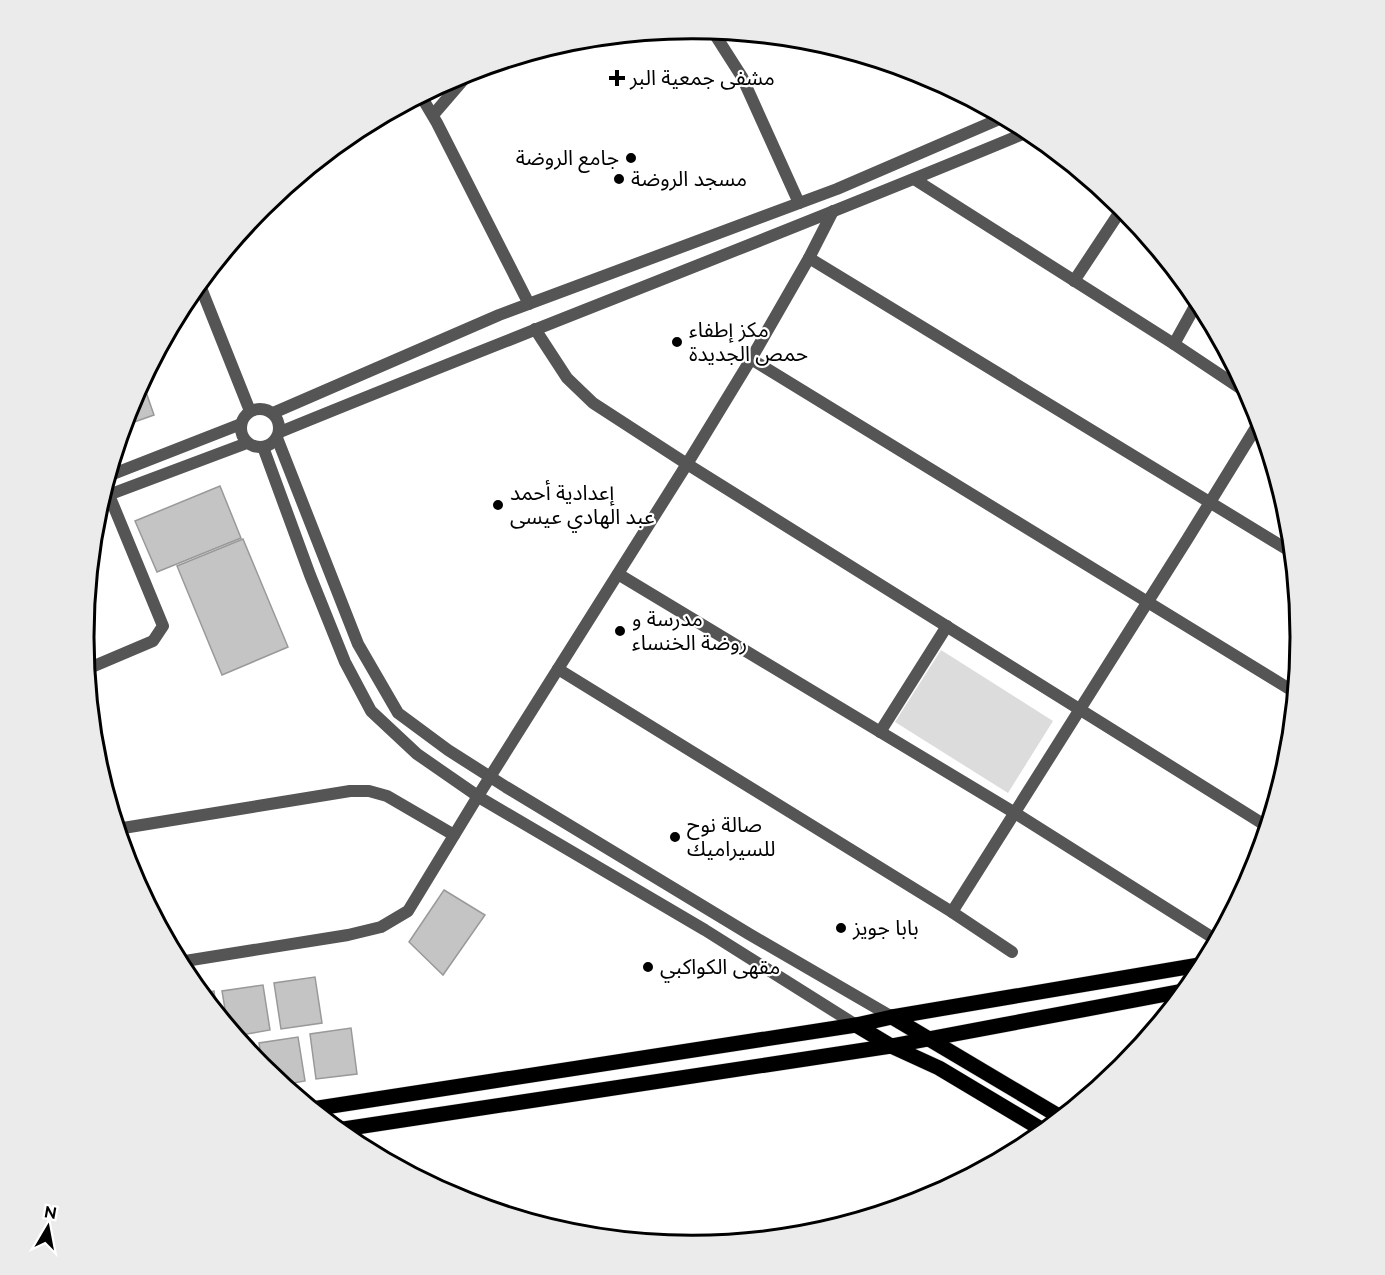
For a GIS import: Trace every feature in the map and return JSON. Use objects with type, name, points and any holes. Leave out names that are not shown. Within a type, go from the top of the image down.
[{"type":"main road","points":[[322,1107],[856,1025],[1192,966]]},
{"type":"main road","points":[[350,1128],[891,1046],[1174,993]]},
{"type":"main road","points":[[892,1017],[1055,1114]]},
{"type":"main road","points":[[856,1025],[891,1046],[939,1068],[1038,1126]]},
{"type":"street","points":[[718,40],[741,77],[799,203]]},
{"type":"street","points":[[433,115],[456,88]]},
{"type":"street","points":[[425,103],[529,304]]},
{"type":"street","points":[[273,413],[499,315],[837,189],[995,121]]},
{"type":"street","points":[[892,1017],[490,776],[448,750],[399,712],[358,644],[278,435],[280,425],[278,418],[263,408],[256,409],[243,418],[241,424],[243,438],[248,442],[256,447],[269,445],[278,435],[1018,135]]},
{"type":"street","points":[[914,179],[1234,384]]},
{"type":"street","points":[[189,960],[337,937],[381,927],[408,911],[477,796],[751,360],[833,211]]},
{"type":"street","points":[[1074,281],[1117,216]]},
{"type":"street","points":[[809,258],[1284,547]]},
{"type":"street","points":[[203,294],[250,411]]},
{"type":"street","points":[[1174,344],[1193,310]]},
{"type":"street","points":[[535,329],[567,378],[593,403],[1261,823]]},
{"type":"street","points":[[751,360],[1289,689]]},
{"type":"street","points":[[117,472],[241,424]]},
{"type":"street","points":[[952,912],[1254,431]]},
{"type":"street","points":[[112,493],[248,442]]},
{"type":"street","points":[[262,447],[345,662],[371,711],[417,754],[477,796],[705,930],[856,1025]]},
{"type":"street","points":[[95,666],[153,641],[163,626],[109,506]]},
{"type":"street","points":[[618,574],[1015,813],[1211,937]]},
{"type":"street","points":[[880,732],[947,626]]},
{"type":"street","points":[[558,669],[952,912],[1012,952]]},
{"type":"street","points":[[125,828],[350,791],[369,791],[387,796],[454,836]]},
{"type":"shaded area","points":[[941,650],[1053,721],[1008,793],[895,722]]},
{"type":"building","points":[[147,394],[154,415],[135,422]]},
{"type":"building","points":[[220,486],[241,538],[157,572],[135,521]]},
{"type":"building","points":[[243,539],[288,647],[222,675],[177,566]]},
{"type":"building","points":[[444,890],[485,915],[443,975],[409,942]]},
{"type":"building","points":[[315,977],[322,1023],[281,1029],[274,983]]},
{"type":"building","points":[[263,985],[270,1030],[245,1034],[225,1011],[222,991]]},
{"type":"building","points":[[351,1028],[357,1074],[316,1079],[310,1034]]},
{"type":"building","points":[[298,1037],[305,1081],[294,1083],[260,1051],[259,1043]]},
{"type":"place","name":"مشفى جمعية البر","points":[[617,78]]},
{"type":"place","name":"جامع الروضة","points":[[631,158]]},
{"type":"place","name":"مسجد الروضة","points":[[619,179]]},
{"type":"place","name":"مكز إطفاء حمص الجديدة","points":[[677,342]]},
{"type":"place","name":"إعدادية أحمد عبد الهادي عيسى","points":[[498,505]]},
{"type":"place","name":"مدرسة و روضة الخنساء","points":[[620,631]]},
{"type":"place","name":"صالة نوح للسيراميك","points":[[675,837]]},
{"type":"place","name":"بابا جويز","points":[[841,928]]},
{"type":"place","name":"مقهى الكواكبي","points":[[648,967]]}]
